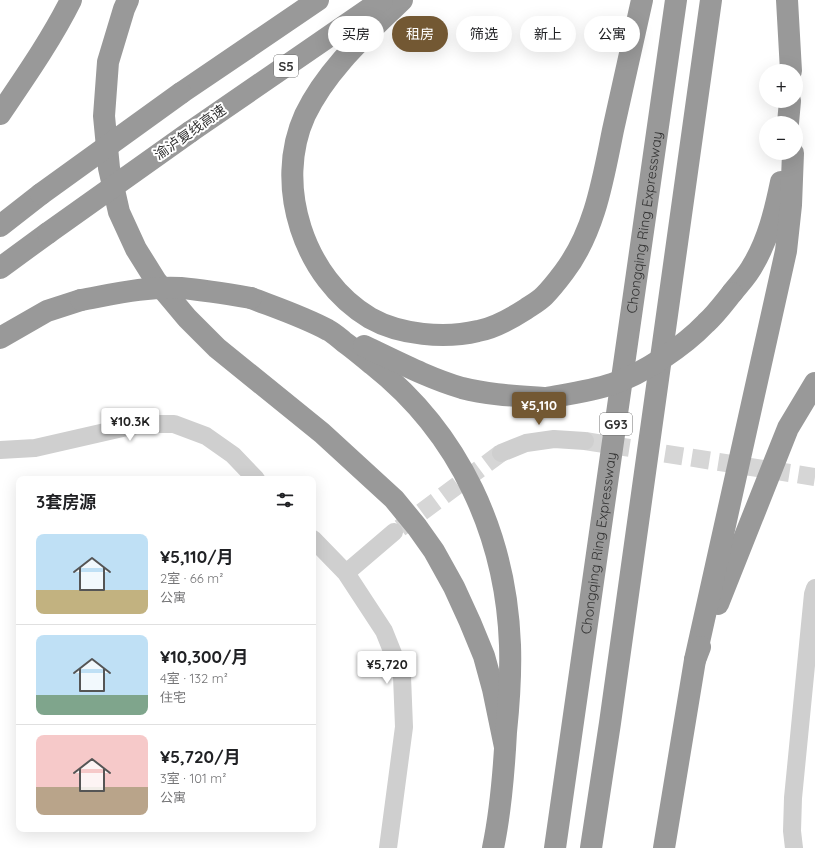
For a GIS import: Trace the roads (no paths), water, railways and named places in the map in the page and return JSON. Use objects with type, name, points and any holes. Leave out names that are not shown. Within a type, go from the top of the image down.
[{"type":"highway","points":[[128,0],[108,62],[104,116],[109,168],[119,212],[136,249],[156,281],[188,318],[217,348],[322,433],[394,500],[417,526],[434,551],[454,587],[484,656],[505,747]]},
{"type":"highway","name":"S5","points":[[0,226],[181,93],[318,0]]},
{"type":"highway","name":"渝泸复线高速","points":[[0,268],[190,132],[382,0]]},
{"type":"highway","points":[[402,0],[346,55],[321,86],[304,117],[295,145],[292,182],[297,214],[307,246],[324,275],[345,300],[371,318],[404,331],[440,336],[479,331],[513,318],[543,297],[565,271],[584,239],[598,202],[642,0]]},
{"type":"highway","name":"Chongqing Ring Expressway","points":[[555,848],[676,0]]},
{"type":"highway","name":"G93","points":[[591,848],[610,723],[711,0]]},
{"type":"highway","points":[[787,0],[791,64]]},
{"type":"highway","points":[[0,114],[25,77],[69,4]]},
{"type":"highway","points":[[0,338],[47,311],[81,300],[145,289],[180,288],[251,298],[330,330],[431,377],[463,388],[504,395],[546,398],[580,392],[613,384],[642,370],[676,349],[706,323],[753,266],[766,239],[777,204],[785,160]]},
{"type":"highway","points":[[664,848],[695,660],[786,251],[791,205],[793,160]]},
{"type":"highway","points":[[330,330],[388,377],[416,404],[440,434],[461,465],[480,506],[494,548],[504,592],[510,643],[510,682],[501,792],[493,848]]},
{"type":"highway","points":[[695,660],[788,428],[815,384]]},
{"type":"street","points":[[0,450],[35,448],[140,424],[174,424],[206,436],[233,456],[253,476]]},
{"type":"street","points":[[501,454],[526,442],[554,439],[585,440]]},
{"type":"street","points":[[346,573],[394,532]]},
{"type":"street","points":[[316,542],[346,573],[384,631],[402,676],[404,727],[388,848]]},
{"type":"street","points":[[794,848],[792,831],[793,798],[813,594],[815,588]]},
{"type":"tunnel","points":[[585,441],[815,477]]},
{"type":"tunnel","points":[[400,528],[501,453]]}]
